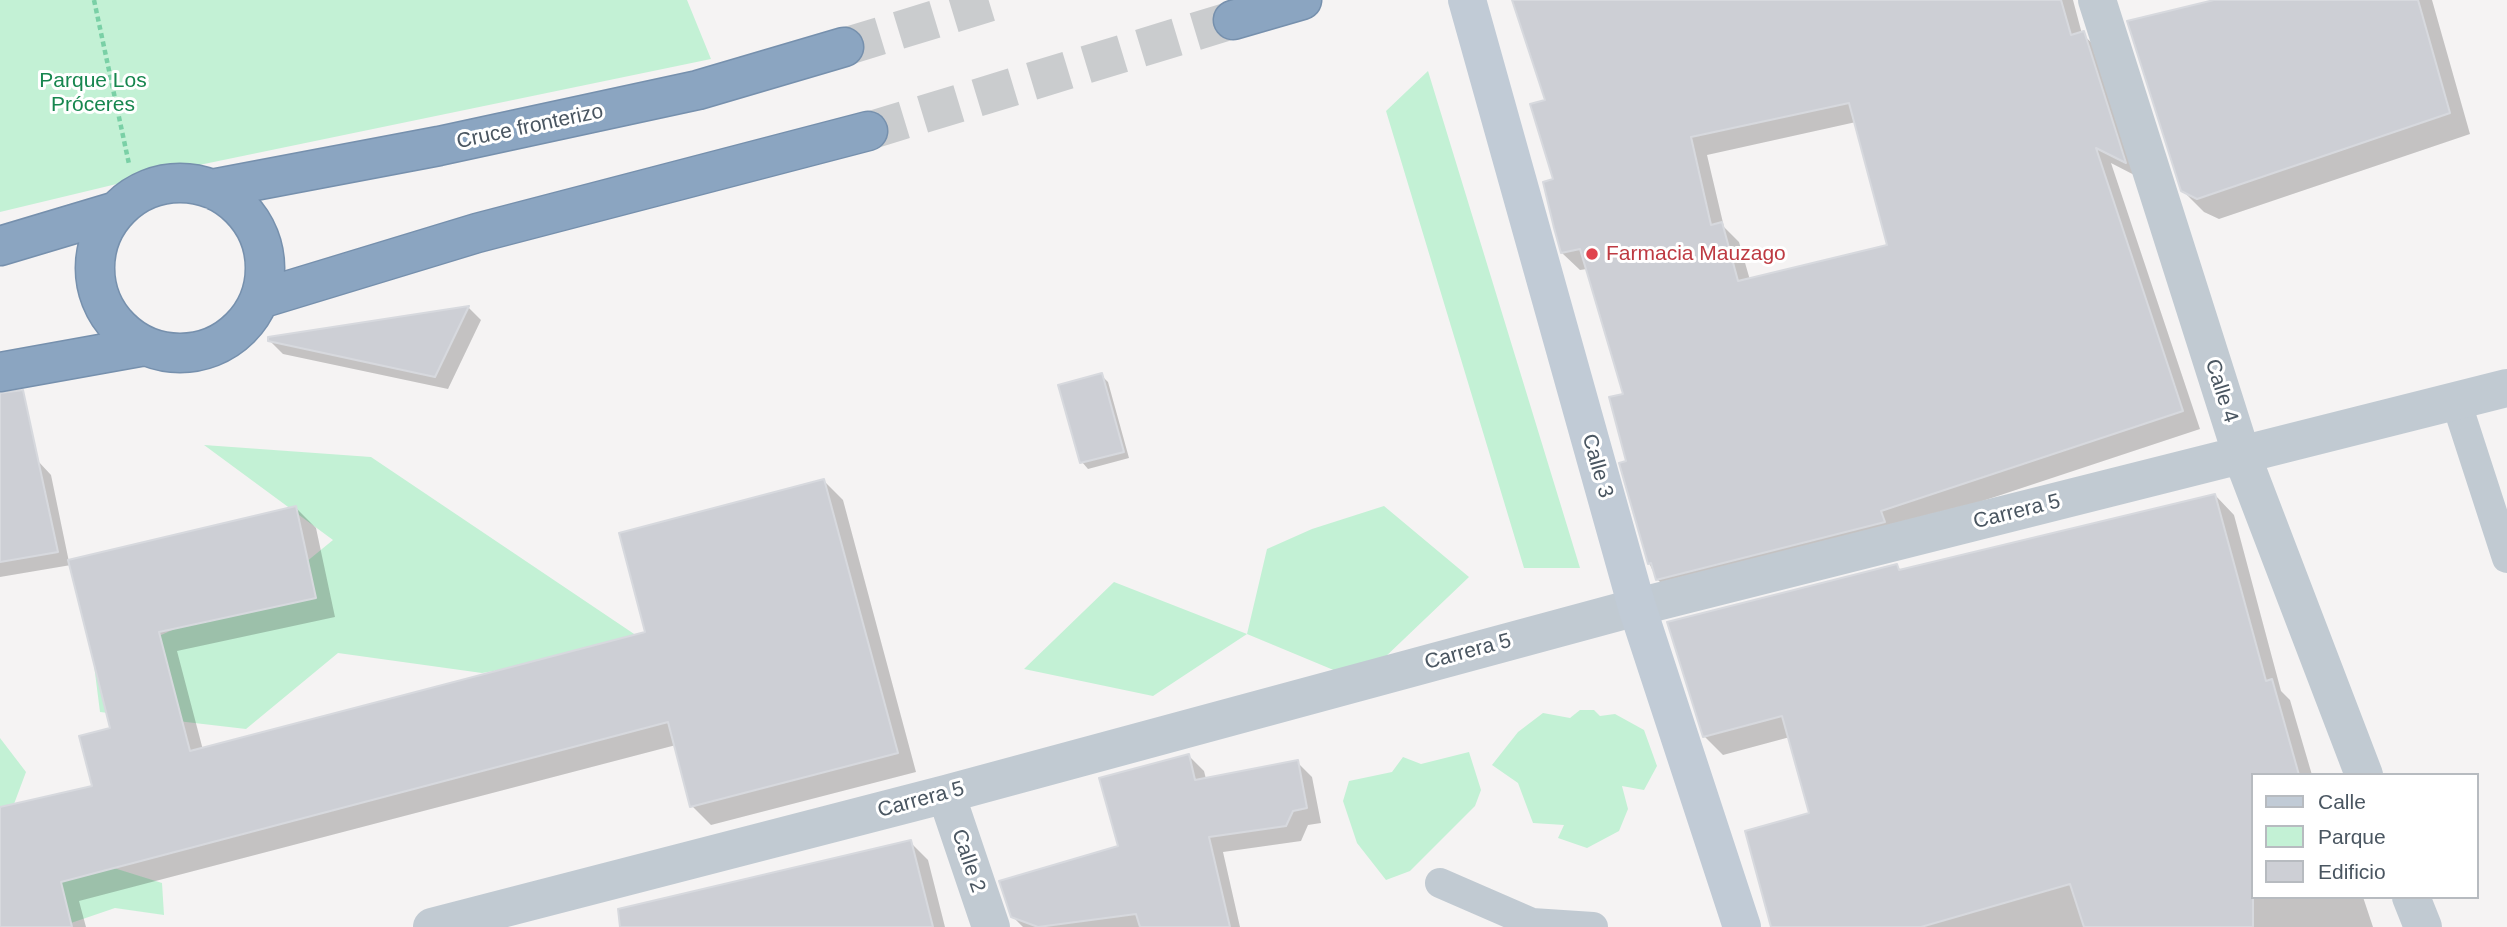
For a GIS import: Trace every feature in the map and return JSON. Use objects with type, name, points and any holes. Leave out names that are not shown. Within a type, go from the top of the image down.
[{"type":"highway","points":[[1233,20],[1302,0]]},
{"type":"highway","name":"Cruce fronterizo","points":[[212,190],[439,146],[698,90],[844,47]]},
{"type":"highway","points":[[260,299],[477,233],[867,131]]},
{"type":"highway","name":"Cruce fronterizo","points":[[187,184],[212,190],[231,200],[247,215],[258,234],[265,267],[260,299],[246,322],[226,340],[201,351],[182,354],[145,346],[122,331],[105,310],[96,285],[96,259],[102,233],[117,211],[138,195],[161,186],[187,184]]},
{"type":"highway","name":"Cruce fronterizo","points":[[0,246],[117,211]]},
{"type":"highway","name":"Cruce fronterizo","points":[[0,372],[145,346]]},
{"type":"street","name":"Calle 3","points":[[1467,0],[1637,607],[1734,925]]},
{"type":"street","name":"Calle 4","points":[[2097,0],[2242,456],[2363,773]]},
{"type":"street","name":"Carrera 5","points":[[432,927],[946,794],[1637,607],[2507,388]]},
{"type":"street","name":"Calle 2","points":[[946,794],[991,927]]},
{"type":"street","points":[[2412,899],[2423,927]]},
{"type":"lane","points":[[2456,401],[2507,558]]},
{"type":"lane","points":[[1440,883],[1532,923],[1593,927]]},
{"type":"path","points":[[94,0],[129,164]]},
{"type":"green space","name":"Parque Los Próceres","points":[[0,0],[687,0],[711,59],[175,170],[0,212]]},
{"type":"green space","points":[[1428,71],[1580,568],[1524,568],[1386,111]]},
{"type":"green space","points":[[204,445],[371,457],[649,644],[482,673],[338,653],[246,729],[100,712],[94,665],[284,580],[333,540]]},
{"type":"green space","points":[[1384,506],[1469,577],[1360,681],[1247,634],[1267,549],[1312,529]]},
{"type":"green space","points":[[1114,582],[1247,634],[1153,696],[1024,669]]},
{"type":"green space","points":[[1580,710],[1594,710],[1600,716],[1615,714],[1644,730],[1657,766],[1644,790],[1622,786],[1628,809],[1619,831],[1587,848],[1558,838],[1564,825],[1533,823],[1518,783],[1492,765],[1518,732],[1543,713],[1570,718]]},
{"type":"green space","points":[[0,738],[26,772],[14,804],[0,808]]},
{"type":"green space","points":[[1469,752],[1481,790],[1475,806],[1410,871],[1386,880],[1357,843],[1343,801],[1349,781],[1392,772],[1403,757],[1421,764]]},
{"type":"green space","points":[[41,798],[114,868],[162,883],[164,915],[115,908],[71,923]]},
{"type":"building","points":[[1512,0],[2061,0],[2071,35],[2084,31],[2126,163],[2096,148],[2183,411],[1881,511],[1885,522],[1656,580],[1651,563],[1648,564],[1619,463],[1626,461],[1609,397],[1623,394],[1580,249],[1561,253],[1543,182],[1553,179],[1530,104],[1545,100]],"holes":[[[1849,103],[1887,245],[1738,281],[1722,222],[1711,225],[1691,137]]]},
{"type":"building","points":[[2214,0],[2418,0],[2450,113],[2197,199],[2181,191],[2127,21]]},
{"type":"building","points":[[469,306],[435,377],[268,341],[268,337]]},
{"type":"building","points":[[1102,373],[1124,452],[1080,463],[1058,385]]},
{"type":"building","points":[[23,390],[58,552],[0,562],[0,393]]},
{"type":"building","points":[[824,479],[898,753],[690,807],[668,722],[61,882],[72,927],[0,927],[0,807],[92,786],[79,736],[110,728],[68,560],[296,506],[316,598],[159,632],[190,751],[645,632],[619,533]]},
{"type":"building","points":[[2215,494],[2266,681],[2272,679],[2298,773],[2252,773],[2253,927],[2084,927],[2070,884],[1921,927],[1771,927],[1745,831],[1809,813],[1782,716],[1703,737],[1667,622],[1897,564],[1899,570]]},
{"type":"building","points":[[1189,754],[1195,780],[1298,760],[1307,808],[1293,811],[1286,826],[1209,837],[1230,927],[1140,927],[1136,914],[1038,927],[1011,917],[999,881],[1118,846],[1099,778]]},
{"type":"building","points":[[911,840],[933,927],[620,927],[618,909]]},
{"type":"tunnel","points":[[844,47],[998,0]]},
{"type":"tunnel","points":[[868,131],[1233,20]]},
{"type":"place","name":"Farmacia Mauzago","points":[[1592,254]]}]
